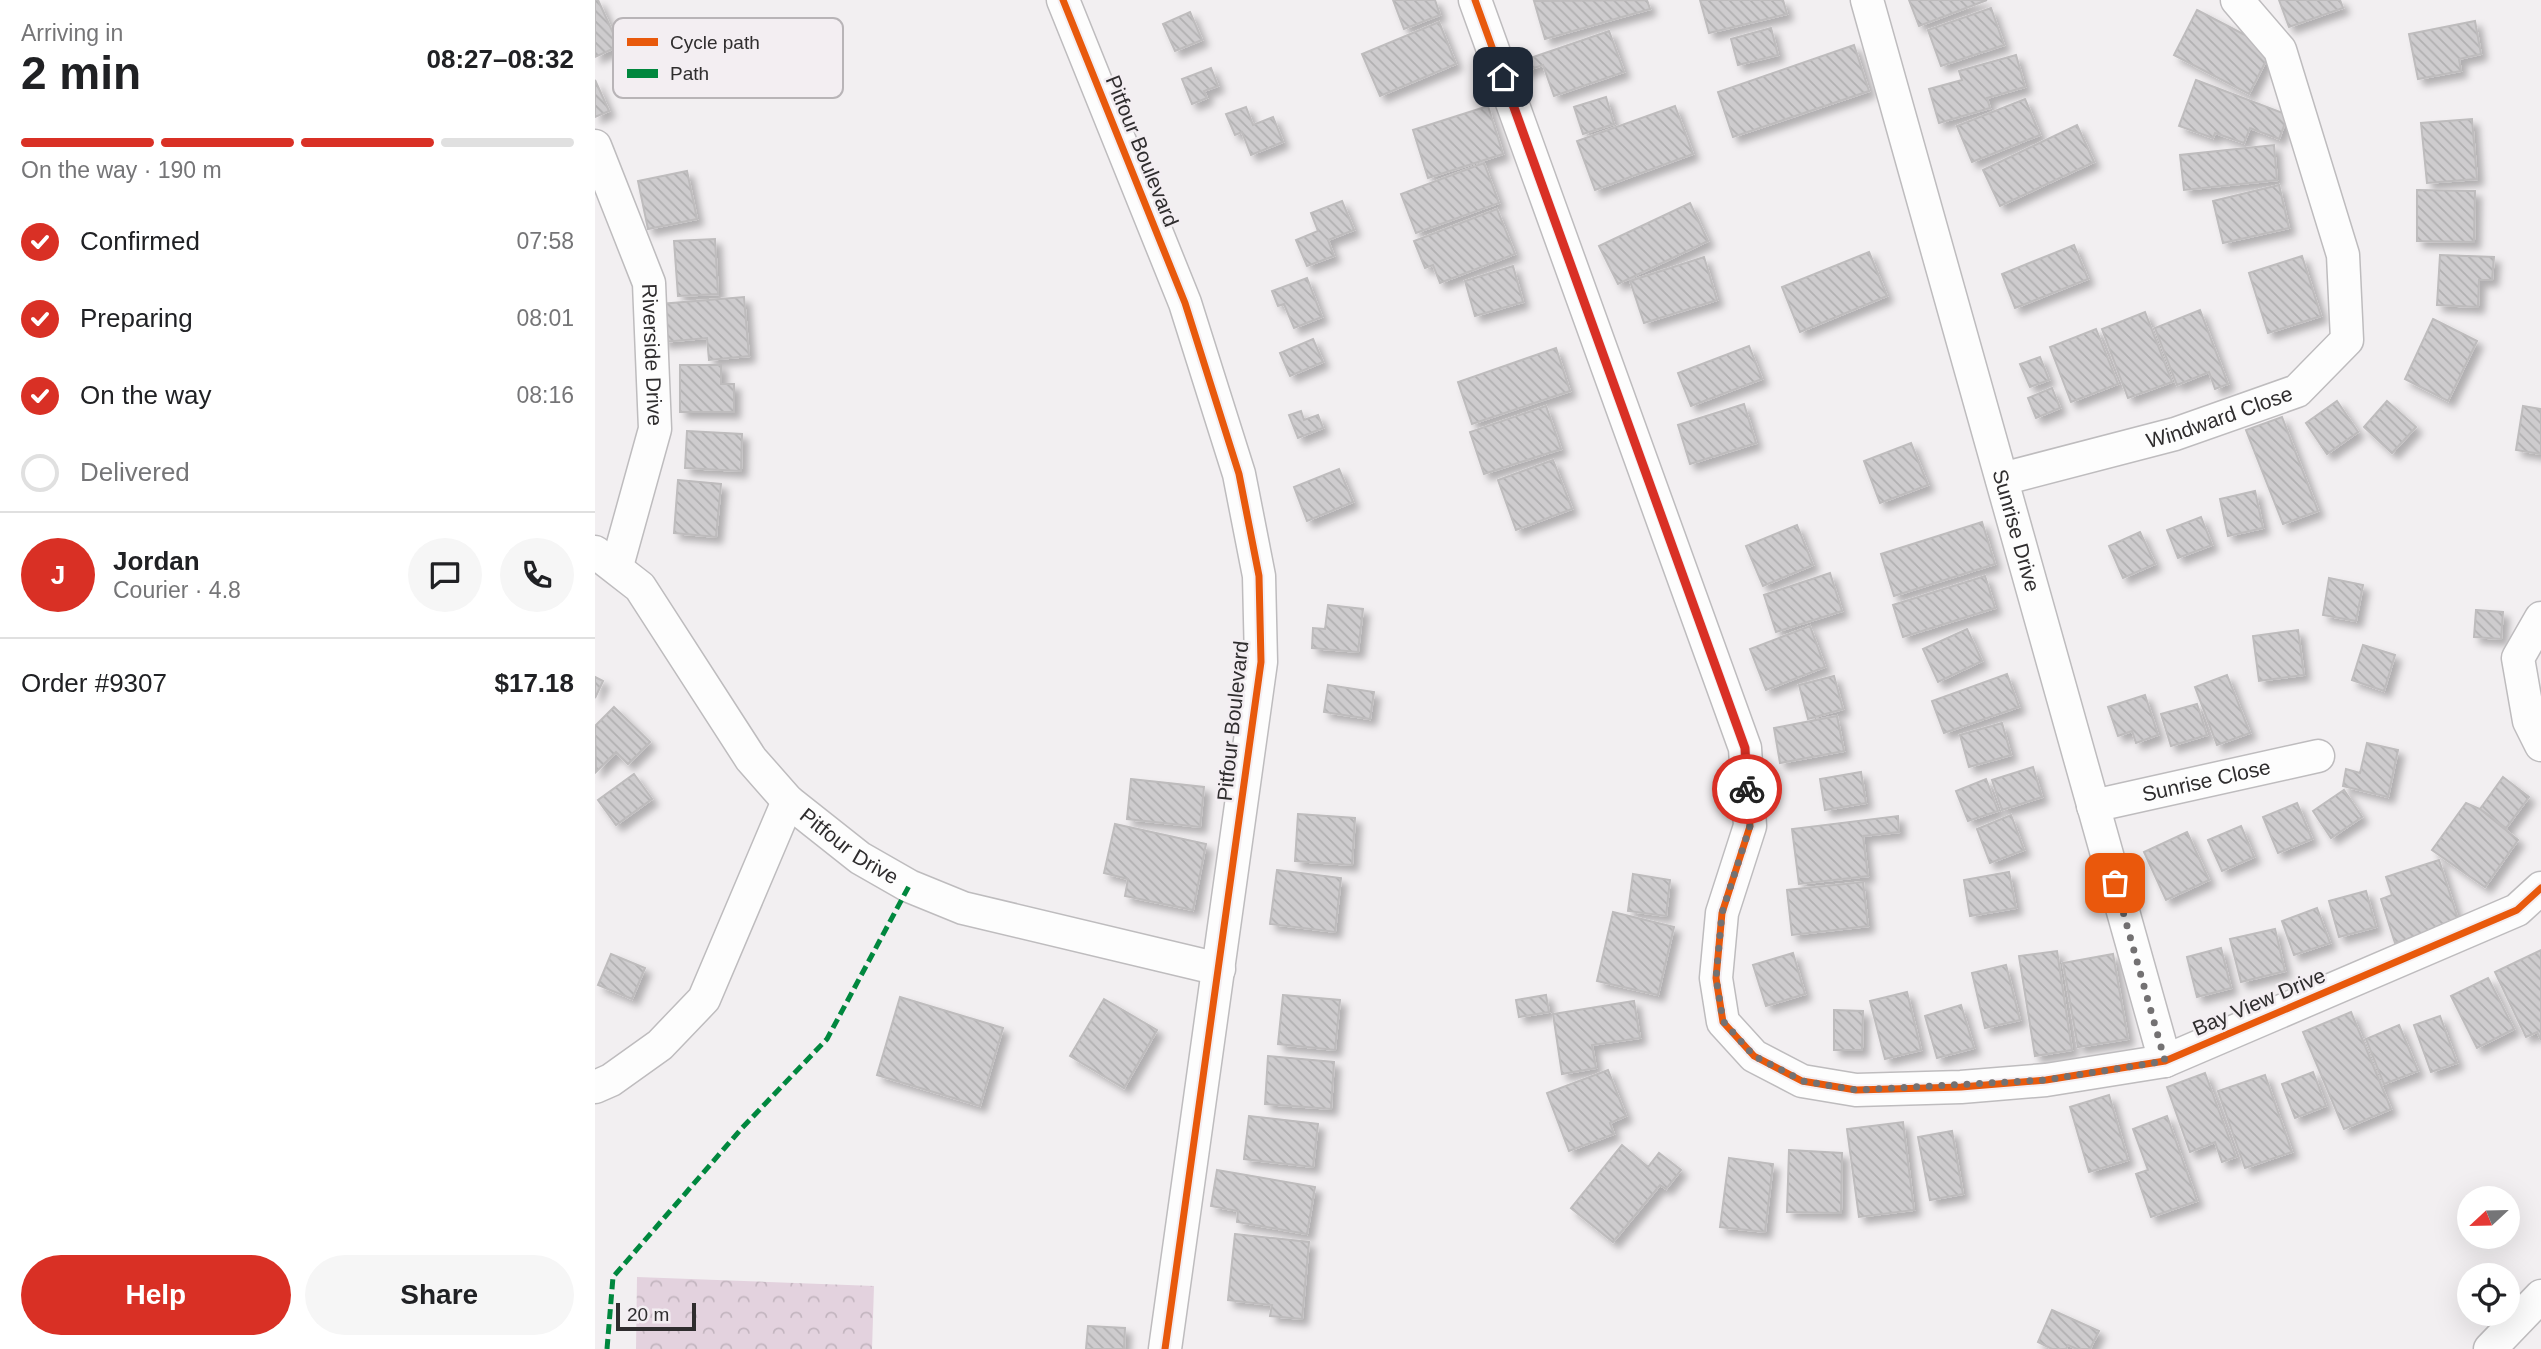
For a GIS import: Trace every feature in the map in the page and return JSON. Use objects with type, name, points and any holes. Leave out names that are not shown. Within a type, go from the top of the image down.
[{"type":"street","name":"Pitfour Boulevard","points":[[1063,0],[1185,303],[1239,474],[1259,576],[1262,662],[1165,1349]]},
{"type":"street","name":"Bay View Drive","points":[[1475,0],[1745,748],[1750,826],[1722,913],[1716,978],[1723,1021],[1754,1056],[1803,1081],[1856,1090],[2046,1080],[2165,1061],[2517,910],[2541,888]]},
{"type":"street","name":"Sunrise Drive","points":[[1867,0],[2165,1061]]},
{"type":"street","name":"Windward Close","points":[[2002,479],[2175,434],[2297,391],[2347,340],[2343,255],[2280,50],[2237,0]]},
{"type":"street","name":"Riverside Drive","points":[[595,146],[649,283],[655,429],[606,559]]},
{"type":"street","name":"Pitfour Drive","points":[[606,559],[640,587],[751,759],[788,801],[860,858],[909,886],[963,908],[1219,969]]},
{"type":"street","points":[[2541,618],[2518,658],[2529,720],[2541,745]]},
{"type":"street","name":"Sunrise Close","points":[[2094,806],[2318,756]]},
{"type":"street","points":[[595,1087],[611,1080],[660,1045],[704,999],[788,801]]},
{"type":"street","points":[[2490,1349],[2541,1296]]},
{"type":"green space","points":[[637,1277],[874,1286],[872,1349],[636,1349]]},
{"type":"building","points":[[595,0],[598,0],[613,33],[613,49],[595,57]]},
{"type":"building","points":[[1393,0],[1435,0],[1440,15],[1404,29]]},
{"type":"building","points":[[1647,0],[1650,9],[1545,39],[1534,1]]},
{"type":"building","points":[[1700,0],[1783,0],[1787,14],[1709,33]]},
{"type":"building","points":[[1909,0],[1987,0],[1919,26]]},
{"type":"building","points":[[2279,0],[2340,0],[2343,8],[2289,27]]},
{"type":"building","points":[[1991,8],[2004,45],[1941,66],[1928,30]]},
{"type":"building","points":[[2197,10],[2272,49],[2249,94],[2174,55]]},
{"type":"building","points":[[1190,12],[1202,40],[1175,51],[1163,24]]},
{"type":"building","points":[[2475,21],[2481,54],[2459,59],[2461,71],[2418,79],[2409,34]]},
{"type":"building","points":[[1439,22],[1456,64],[1380,96],[1362,54]]},
{"type":"building","points":[[1771,28],[1778,55],[1738,65],[1731,39]]},
{"type":"building","points":[[1609,31],[1624,72],[1554,96],[1543,65],[1522,72],[1519,62]]},
{"type":"building","points":[[1854,45],[1869,91],[1733,137],[1718,92]]},
{"type":"building","points":[[2016,55],[2025,87],[1987,98],[1990,108],[1939,123],[1929,89],[1962,80],[1959,71]]},
{"type":"building","points":[[1211,68],[1218,86],[1204,91],[1207,98],[1192,104],[1182,79]]},
{"type":"building","points":[[595,80],[609,111],[595,117]]},
{"type":"building","points":[[2196,80],[2288,115],[2279,139],[2250,128],[2244,143],[2215,133],[2213,138],[2179,126]]},
{"type":"building","points":[[1606,97],[1614,124],[1583,134],[1574,107]]},
{"type":"building","points":[[2025,99],[2040,135],[1972,162],[1957,126]]},
{"type":"building","points":[[1488,106],[1503,154],[1428,178],[1413,130]]},
{"type":"building","points":[[1675,106],[1693,154],[1595,190],[1577,141]]},
{"type":"building","points":[[1246,107],[1253,125],[1273,117],[1283,142],[1251,155],[1242,132],[1235,135],[1226,114]]},
{"type":"building","points":[[2472,119],[2477,179],[2427,183],[2421,123]]},
{"type":"building","points":[[2077,125],[2094,162],[2000,206],[1983,170]]},
{"type":"building","points":[[2274,145],[2277,180],[2184,190],[2180,155]]},
{"type":"building","points":[[1484,163],[1499,203],[1416,233],[1401,194]]},
{"type":"building","points":[[687,171],[697,219],[648,229],[638,181]]},
{"type":"building","points":[[2279,185],[2289,228],[2223,243],[2213,201]]},
{"type":"building","points":[[2417,190],[2475,191],[2474,242],[2417,241]]},
{"type":"building","points":[[1342,201],[1354,230],[1328,240],[1334,256],[1307,266],[1296,240],[1318,231],[1311,213]]},
{"type":"building","points":[[1690,203],[1708,241],[1618,284],[1599,246]]},
{"type":"building","points":[[1497,209],[1515,254],[1440,283],[1433,265],[1425,268],[1414,241]]},
{"type":"building","points":[[715,239],[718,294],[678,296],[674,241]]},
{"type":"building","points":[[2074,245],[2088,279],[2015,308],[2002,274]]},
{"type":"building","points":[[1869,252],[1887,296],[1800,332],[1782,287]]},
{"type":"building","points":[[2440,255],[2494,257],[2492,280],[2479,280],[2478,307],[2437,305]]},
{"type":"building","points":[[2302,256],[2321,316],[2268,333],[2249,273]]},
{"type":"building","points":[[1704,257],[1717,300],[1644,323],[1630,281]]},
{"type":"building","points":[[1513,266],[1523,302],[1475,316],[1465,281]]},
{"type":"building","points":[[1307,278],[1322,317],[1294,328],[1284,304],[1278,306],[1272,291]]},
{"type":"building","points":[[744,297],[749,356],[709,360],[707,338],[663,342],[660,304]]},
{"type":"building","points":[[2200,310],[2228,384],[2215,389],[2209,372],[2177,385],[2155,328]]},
{"type":"building","points":[[2145,312],[2172,382],[2128,398],[2102,329]]},
{"type":"building","points":[[2433,319],[2477,341],[2448,401],[2405,379]]},
{"type":"building","points":[[2096,329],[2118,384],[2071,402],[2050,347]]},
{"type":"building","points":[[1313,339],[1323,362],[1290,376],[1280,353]]},
{"type":"building","points":[[1749,346],[1762,379],[1691,406],[1678,373]]},
{"type":"building","points":[[1556,348],[1570,391],[1472,424],[1458,382]]},
{"type":"building","points":[[2040,357],[2049,380],[2030,387],[2020,364]]},
{"type":"building","points":[[680,365],[721,365],[721,384],[734,384],[734,412],[680,412]]},
{"type":"building","points":[[2052,388],[2060,408],[2036,418],[2028,398]]},
{"type":"building","points":[[2337,401],[2358,432],[2327,454],[2306,423]]},
{"type":"building","points":[[2387,401],[2416,427],[2392,453],[2364,427]]},
{"type":"building","points":[[1744,404],[1756,443],[1690,464],[1678,425]]},
{"type":"building","points":[[1546,406],[1561,449],[1484,474],[1470,432]]},
{"type":"building","points":[[2523,406],[2541,409],[2541,454],[2516,450]]},
{"type":"building","points":[[1301,411],[1304,420],[1318,415],[1323,428],[1298,438],[1289,415]]},
{"type":"building","points":[[2282,417],[2318,511],[2283,524],[2246,430]]},
{"type":"building","points":[[687,431],[742,434],[741,471],[685,468]]},
{"type":"building","points":[[1911,443],[1928,485],[1880,503],[1864,461]]},
{"type":"building","points":[[1553,460],[1572,509],[1516,530],[1498,480]]},
{"type":"building","points":[[1339,469],[1353,502],[1307,521],[1294,487]]},
{"type":"building","points":[[678,480],[721,484],[716,537],[674,533]]},
{"type":"building","points":[[2255,491],[2263,528],[2228,536],[2220,499]]},
{"type":"building","points":[[2201,517],[2212,545],[2178,558],[2167,530]]},
{"type":"building","points":[[1982,522],[1995,564],[1894,596],[1881,554]]},
{"type":"building","points":[[1797,525],[1813,565],[1763,586],[1746,546]]},
{"type":"building","points":[[2140,532],[2155,564],[2123,578],[2109,546]]},
{"type":"building","points":[[1830,573],[1842,611],[1776,632],[1764,595]]},
{"type":"building","points":[[1985,576],[1995,608],[1903,637],[1893,605]]},
{"type":"building","points":[[2329,578],[2363,585],[2356,621],[2323,615]]},
{"type":"building","points":[[1328,605],[1363,609],[1358,652],[1312,648],[1313,628],[1325,629]]},
{"type":"building","points":[[2476,610],[2503,612],[2501,639],[2474,637]]},
{"type":"building","points":[[1810,626],[1825,667],[1766,690],[1750,649]]},
{"type":"building","points":[[1967,629],[1982,661],[1938,682],[1923,649]]},
{"type":"building","points":[[2298,630],[2304,675],[2259,681],[2253,636]]},
{"type":"building","points":[[2363,645],[2395,655],[2384,691],[2352,680]]},
{"type":"building","points":[[2007,674],[2019,707],[1944,733],[1932,701]]},
{"type":"building","points":[[2227,675],[2250,733],[2217,745],[2195,687]]},
{"type":"building","points":[[1834,676],[1843,709],[1808,719],[1799,685]]},
{"type":"building","points":[[595,677],[603,681],[595,698]]},
{"type":"building","points":[[1328,685],[1374,692],[1370,719],[1324,712]]},
{"type":"building","points":[[2145,695],[2158,735],[2136,743],[2132,731],[2118,736],[2108,707]]},
{"type":"building","points":[[2197,704],[2207,735],[2171,746],[2161,714]]},
{"type":"building","points":[[614,707],[650,742],[628,764],[616,752],[596,772],[595,726]]},
{"type":"building","points":[[1837,716],[1844,751],[1780,763],[1774,728]]},
{"type":"building","points":[[2002,723],[2011,755],[1969,767],[1960,735]]},
{"type":"building","points":[[2367,743],[2398,750],[2388,797],[2343,786],[2346,769],[2360,773]]},
{"type":"building","points":[[2033,767],[2042,797],[2002,810],[1992,780]]},
{"type":"building","points":[[1861,772],[1866,803],[1825,810],[1820,779]]},
{"type":"building","points":[[634,774],[652,799],[616,825],[598,800]]},
{"type":"building","points":[[2503,777],[2529,797],[2506,828],[2480,809]]},
{"type":"building","points":[[1131,779],[1204,787],[1200,827],[1127,819]]},
{"type":"building","points":[[1986,779],[1998,811],[1968,821],[1956,791]]},
{"type":"building","points":[[2344,790],[2362,817],[2331,838],[2313,811]]},
{"type":"building","points":[[2297,803],[2312,839],[2278,853],[2263,817]]},
{"type":"building","points":[[2466,803],[2480,809],[2518,840],[2485,887],[2432,850]]},
{"type":"building","points":[[1298,814],[1355,818],[1352,865],[1295,861]]},
{"type":"building","points":[[2011,815],[2024,850],[1990,863],[1977,829]]},
{"type":"building","points":[[1898,816],[1899,832],[1863,836],[1868,876],[1799,884],[1792,829]]},
{"type":"building","points":[[1115,824],[1206,844],[1193,910],[1125,896],[1128,879],[1104,873]]},
{"type":"building","points":[[2241,826],[2254,857],[2222,871],[2208,840]]},
{"type":"building","points":[[2187,832],[2209,880],[2166,900],[2144,852]]},
{"type":"building","points":[[2439,860],[2459,922],[2395,943],[2381,899],[2392,895],[2386,877]]},
{"type":"building","points":[[1277,870],[1341,878],[1335,932],[1270,924]]},
{"type":"building","points":[[2009,872],[2016,908],[1970,916],[1964,880]]},
{"type":"building","points":[[1633,874],[1670,880],[1666,916],[1628,911]]},
{"type":"building","points":[[1863,882],[1868,926],[1792,935],[1787,890]]},
{"type":"building","points":[[2366,891],[2376,927],[2339,937],[2329,901]]},
{"type":"building","points":[[2317,908],[2330,943],[2294,955],[2282,921]]},
{"type":"building","points":[[1613,912],[1674,927],[1658,995],[1597,981]]},
{"type":"building","points":[[2275,929],[2285,971],[2241,982],[2230,939]]},
{"type":"building","points":[[2221,948],[2231,988],[2197,997],[2187,957]]},
{"type":"building","points":[[2541,950],[2541,1040],[2537,1032],[2526,1037],[2495,972]]},
{"type":"building","points":[[2057,951],[2072,1050],[2035,1056],[2019,956]]},
{"type":"building","points":[[1793,953],[1805,994],[1766,1006],[1753,965]]},
{"type":"building","points":[[611,954],[645,968],[632,999],[598,985]]},
{"type":"building","points":[[2113,954],[2128,1039],[2078,1047],[2063,963]]},
{"type":"building","points":[[2006,965],[2020,1020],[1985,1028],[1972,973]]},
{"type":"building","points":[[2488,978],[2514,1029],[2477,1048],[2451,996]]},
{"type":"building","points":[[1907,992],[1921,1050],[1885,1059],[1870,1001]]},
{"type":"building","points":[[1283,995],[1340,1000],[1335,1050],[1278,1044]]},
{"type":"building","points":[[1546,995],[1549,1012],[1519,1017],[1516,1000]]},
{"type":"building","points":[[900,997],[1003,1028],[980,1106],[877,1075]]},
{"type":"building","points":[[1104,999],[1157,1030],[1124,1088],[1070,1056]]},
{"type":"building","points":[[1634,1001],[1640,1038],[1592,1045],[1596,1068],[1562,1074],[1553,1014]]},
{"type":"building","points":[[1961,1005],[1974,1048],[1937,1058],[1925,1016]]},
{"type":"building","points":[[1834,1010],[1863,1011],[1862,1050],[1834,1050]]},
{"type":"building","points":[[2351,1012],[2391,1109],[2344,1129],[2303,1032]]},
{"type":"building","points":[[2440,1016],[2457,1063],[2431,1072],[2414,1025]]},
{"type":"building","points":[[2399,1025],[2418,1071],[2384,1084],[2366,1039]]},
{"type":"building","points":[[1268,1056],[1334,1062],[1331,1109],[1265,1104]]},
{"type":"building","points":[[1608,1070],[1626,1116],[1610,1123],[1614,1134],[1569,1151],[1547,1093]]},
{"type":"building","points":[[2313,1072],[2326,1106],[2295,1118],[2282,1084]]},
{"type":"building","points":[[2205,1073],[2236,1157],[2222,1162],[2215,1142],[2190,1152],[2167,1087]]},
{"type":"building","points":[[2265,1075],[2292,1152],[2245,1168],[2218,1091]]},
{"type":"building","points":[[2109,1095],[2128,1160],[2089,1172],[2070,1107]]},
{"type":"building","points":[[1249,1116],[1318,1124],[1313,1167],[1244,1159]]},
{"type":"building","points":[[2167,1116],[2197,1201],[2151,1217],[2136,1174],[2148,1170],[2133,1129]]},
{"type":"building","points":[[1903,1122],[1914,1210],[1859,1217],[1847,1129]]},
{"type":"building","points":[[1952,1131],[1963,1194],[1930,1200],[1918,1137]]},
{"type":"building","points":[[1622,1145],[1648,1167],[1659,1153],[1681,1170],[1666,1189],[1660,1185],[1613,1242],[1571,1208]]},
{"type":"building","points":[[1789,1150],[1842,1153],[1841,1213],[1787,1212]]},
{"type":"building","points":[[1729,1158],[1773,1164],[1765,1232],[1720,1227]]},
{"type":"building","points":[[1217,1170],[1315,1187],[1307,1234],[1237,1222],[1238,1211],[1211,1206]]},
{"type":"building","points":[[1235,1234],[1309,1242],[1302,1319],[1270,1316],[1272,1305],[1228,1300]]},
{"type":"building","points":[[2052,1310],[2099,1331],[2090,1349],[2077,1349],[2068,1345],[2066,1349],[2052,1349],[2038,1342]]},
{"type":"building","points":[[1088,1326],[1125,1328],[1124,1349],[1086,1349]]},
{"type":"marked path","points":[[607,1349],[613,1277],[742,1128],[827,1039],[909,886]]},
{"type":"cycle path","points":[[1063,0],[1185,303],[1239,474],[1259,576],[1261,662],[1165,1349]]},
{"type":"cycle path","points":[[1475,0],[1745,748],[1750,826],[1722,913],[1716,978],[1723,1022],[1754,1056],[1802,1081],[1856,1090],[1961,1087],[2046,1080],[2165,1061],[2517,910],[2541,888]]},
{"type":"way so far","points":[[1747,789],[1750,826],[1722,913],[1716,978],[1723,1021],[1754,1056],[1803,1081],[1856,1090],[1961,1087],[2104,1073],[2165,1061],[2115,883]]},
{"type":"route","points":[[1503,77],[1745,748],[1747,789]]}]
